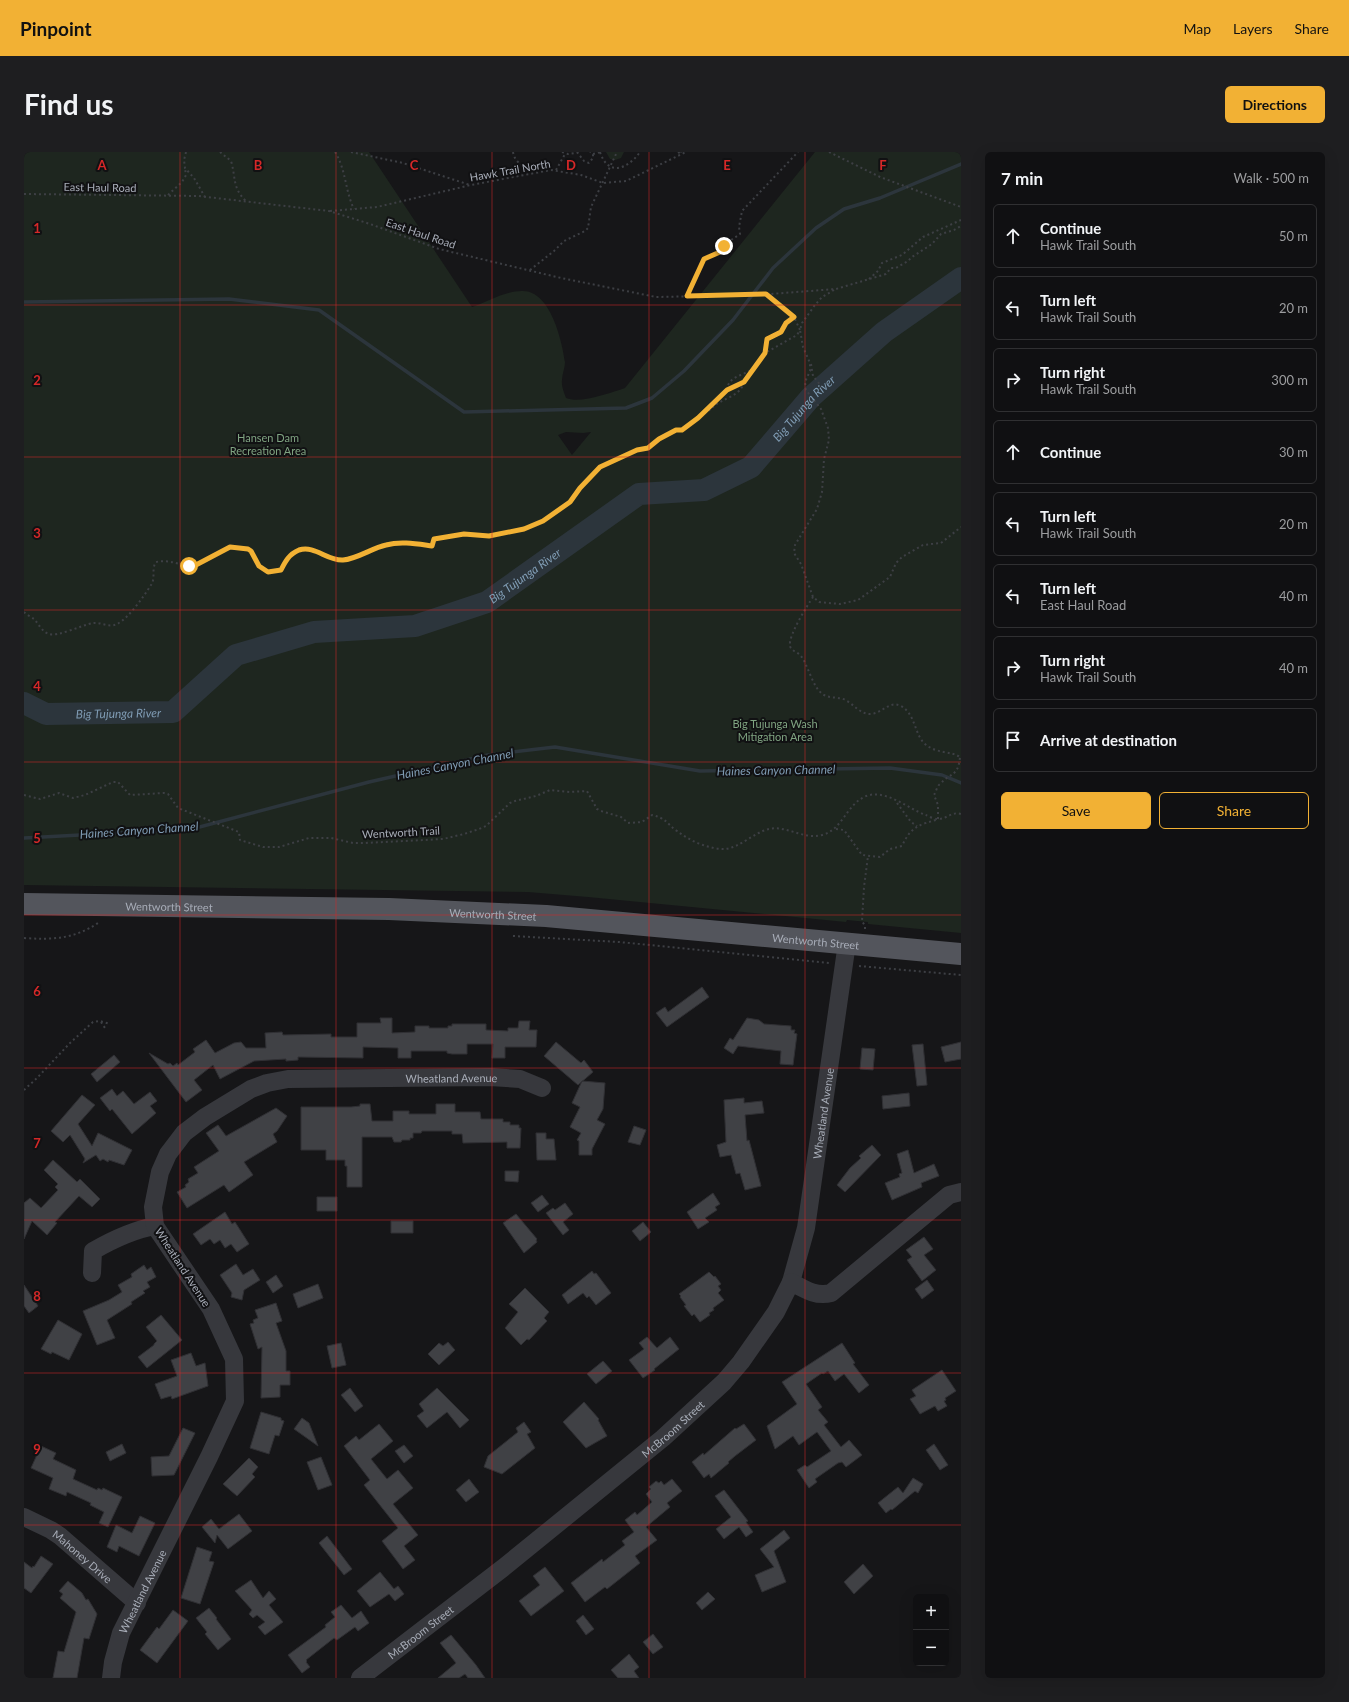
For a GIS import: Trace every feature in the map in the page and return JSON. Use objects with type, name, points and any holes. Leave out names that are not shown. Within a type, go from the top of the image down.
[{"type":"main road","name":"Wentworth Street","points":[[24,904],[397,909],[546,916],[961,954]]},
{"type":"street","name":"Wheatland Avenue","points":[[790,1282],[806,1228],[847,943]]},
{"type":"street","name":"Wheatland Avenue","points":[[110,1678],[121,1633],[209,1457],[235,1401],[234,1359],[211,1309],[155,1226],[153,1207],[156,1190],[160,1172],[168,1154],[184,1133],[205,1117],[259,1085],[288,1079],[490,1077],[520,1079],[542,1088]]},
{"type":"street","points":[[790,1282],[813,1293],[824,1295],[831,1293],[949,1195],[961,1192]]},
{"type":"street","points":[[92,1273],[93,1251],[114,1240],[143,1228],[155,1226]]},
{"type":"street","name":"McBroom Street","points":[[360,1678],[507,1565],[663,1438],[724,1382],[741,1362],[776,1312],[790,1282]]},
{"type":"street","name":"Mahoney Drive","points":[[24,1517],[60,1536],[137,1603]]},
{"type":"path","points":[[166,196],[182,182],[186,175],[184,160],[186,152]]},
{"type":"path","points":[[220,152],[231,160],[235,185],[241,196],[247,202]]},
{"type":"path","points":[[335,152],[339,157],[348,199],[354,209]]},
{"type":"path","points":[[351,152],[403,163],[471,185]]},
{"type":"path","points":[[513,152],[516,160],[520,164],[540,172]]},
{"type":"path","points":[[562,152],[565,154],[581,152]]},
{"type":"path","points":[[578,152],[584,161],[589,163],[593,160],[593,154]]},
{"type":"path","points":[[590,152],[593,154],[600,152],[605,163],[610,167],[618,168],[632,161],[640,152]]},
{"type":"path","points":[[530,270],[564,241],[585,231],[588,228],[591,207],[617,152]]},
{"type":"path","name":"Hawk Trail North","points":[[329,211],[377,207],[471,185],[556,170],[581,175],[603,183],[626,181],[681,153],[686,152]]},
{"type":"path","points":[[687,296],[704,259],[720,252],[724,246],[740,234],[739,227],[742,211],[798,152]]},
{"type":"path","points":[[829,152],[880,177],[961,207]]},
{"type":"path","points":[[556,170],[565,154]]},
{"type":"path","points":[[185,168],[194,178],[205,197]]},
{"type":"path","name":"East Haul Road","points":[[24,194],[205,197],[329,211],[439,249],[530,270],[656,296],[766,294],[836,289]]},
{"type":"path","points":[[867,281],[878,271],[882,263],[902,255],[923,236],[961,220]]},
{"type":"path","points":[[702,414],[708,412],[718,402],[736,394],[765,353],[794,338],[800,330],[802,324],[822,297],[836,289],[867,281],[886,274],[891,268],[901,266],[932,244],[941,234],[961,226]]},
{"type":"path","points":[[766,294],[794,317],[800,330],[803,347],[810,363],[813,376],[822,387]]},
{"type":"path","points":[[765,353],[767,339],[781,332],[786,323],[794,317]]},
{"type":"path","points":[[810,363],[810,370],[805,382],[806,390],[821,409],[828,428],[829,440],[824,459],[822,492],[817,509],[795,545],[794,553],[801,564],[813,597],[819,602],[840,604],[858,600],[890,577],[896,564],[902,557],[923,545],[941,543],[961,527]]},
{"type":"path","points":[[727,390],[727,386],[731,380],[754,368]]},
{"type":"path","points":[[24,612],[35,620],[45,632],[50,635],[58,635],[71,629],[93,623],[108,625],[116,624],[127,617],[153,582],[153,566],[156,562],[168,560],[194,566],[230,547],[248,549],[251,551],[259,566],[268,572],[281,570],[288,556],[299,550],[312,550],[334,559],[342,560],[387,544],[407,543],[432,546],[434,539],[464,534],[489,536],[524,529],[543,521],[570,502],[580,488],[600,467],[637,450],[648,448],[659,439],[676,430],[682,430],[702,414],[727,390],[744,382]]},
{"type":"path","points":[[813,597],[794,628],[790,645],[792,649],[800,655],[810,672],[816,687],[823,694],[846,700],[862,712],[871,714],[880,712],[887,706],[895,704],[902,707],[912,718],[923,741],[940,752],[956,754],[960,758],[959,768],[949,778],[939,784],[934,795],[938,805],[938,819]]},
{"type":"path","name":"Wentworth Trail","points":[[24,795],[40,799],[59,793],[73,798],[85,795],[113,782],[118,782],[130,795],[164,792],[168,794],[178,808],[239,832],[240,840],[263,847],[279,847],[309,838],[331,838],[353,843],[365,843],[427,841],[464,834],[486,826],[510,803],[555,790],[570,792],[587,791],[597,809],[620,817],[628,823],[642,822],[652,815],[661,817],[677,831],[690,839],[704,846],[718,848],[726,849],[769,829],[783,829],[796,834],[814,837],[824,835],[836,829]]},
{"type":"path","points":[[938,819],[925,815],[881,795],[865,797],[849,810],[836,829],[844,830],[862,855],[880,857],[890,849],[902,846],[906,836],[917,826],[938,819],[955,813],[961,814]]},
{"type":"path","points":[[895,801],[911,822],[917,826]]},
{"type":"path","points":[[862,921],[868,856]]},
{"type":"path","points":[[24,938],[47,940],[70,937],[98,923]]},
{"type":"path","points":[[513,936],[619,942],[961,975]]},
{"type":"path","points":[[100,1021],[105,1028]]},
{"type":"path","points":[[24,1090],[93,1022],[100,1021],[110,1024]]},
{"type":"green space","points":[[24,152],[369,152],[472,307],[502,295],[515,291],[522,291],[532,293],[547,307],[553,318],[561,341],[565,362],[562,384],[566,398],[579,400],[611,393],[625,388],[815,152],[961,152],[961,933],[868,924],[868,922],[847,920],[846,922],[528,892],[24,885]],"holes":[[[566,432],[591,432],[572,455],[558,435]]]},
{"type":"green space","points":[[606,152],[624,152],[621,158],[615,160],[610,159]]},
{"type":"building","points":[[702,987],[709,997],[667,1027],[656,1013],[665,1007],[668,1012]]},
{"type":"building","points":[[380,1018],[392,1018],[392,1033],[415,1032],[415,1026],[448,1028],[448,1026],[452,1026],[452,1024],[486,1024],[486,1030],[508,1031],[508,1028],[518,1028],[519,1021],[530,1021],[529,1030],[537,1030],[536,1047],[505,1047],[505,1058],[492,1058],[493,1044],[467,1044],[467,1054],[452,1054],[447,1053],[447,1051],[411,1051],[411,1058],[398,1058],[398,1048],[363,1047],[363,1058],[298,1057],[298,1060],[286,1061],[286,1059],[254,1061],[220,1079],[213,1065],[194,1080],[202,1090],[186,1102],[149,1053],[168,1064],[170,1063],[173,1066],[177,1063],[178,1065],[195,1052],[193,1049],[206,1040],[215,1053],[234,1043],[241,1042],[246,1048],[266,1048],[265,1033],[282,1032],[283,1035],[331,1034],[331,1037],[357,1037],[357,1023],[381,1023]]},
{"type":"building","points":[[747,1018],[759,1020],[764,1024],[791,1026],[791,1030],[795,1030],[794,1033],[797,1034],[793,1065],[780,1064],[781,1051],[738,1046],[733,1054],[724,1048],[730,1038],[733,1040]]},
{"type":"building","points":[[556,1042],[581,1063],[584,1060],[593,1072],[578,1085],[544,1056]]},
{"type":"building","points":[[961,1042],[961,1059],[945,1062],[941,1047]]},
{"type":"building","points":[[923,1044],[927,1085],[917,1086],[912,1045]]},
{"type":"building","points":[[862,1048],[875,1049],[873,1070],[860,1069]]},
{"type":"building","points":[[114,1055],[120,1062],[97,1082],[91,1074]]},
{"type":"building","points":[[582,1081],[605,1083],[603,1109],[597,1120],[605,1124],[592,1149],[592,1155],[579,1155],[579,1141],[577,1140],[581,1133],[570,1127],[580,1107],[572,1103]]},
{"type":"building","points":[[112,1089],[117,1096],[123,1091],[134,1104],[150,1092],[157,1101],[150,1106],[156,1113],[132,1134],[112,1109],[110,1111],[100,1098]]},
{"type":"building","points":[[909,1093],[910,1106],[883,1109],[882,1096]]},
{"type":"building","points":[[82,1095],[95,1105],[78,1124],[92,1146],[98,1133],[132,1150],[124,1165],[109,1160],[108,1162],[103,1159],[100,1161],[96,1155],[83,1163],[85,1159],[70,1135],[63,1142],[51,1131]]},
{"type":"building","points":[[744,1098],[744,1103],[762,1101],[764,1113],[745,1115],[747,1141],[749,1140],[761,1186],[745,1190],[740,1173],[736,1174],[731,1155],[720,1157],[717,1145],[726,1142],[724,1100]]},
{"type":"building","points":[[360,1104],[370,1104],[372,1121],[393,1121],[393,1111],[409,1111],[409,1114],[436,1114],[436,1104],[455,1104],[455,1112],[480,1112],[481,1119],[503,1119],[503,1122],[510,1122],[510,1125],[519,1125],[519,1128],[521,1128],[520,1148],[507,1148],[507,1142],[463,1143],[462,1134],[452,1134],[452,1131],[422,1131],[421,1133],[413,1133],[413,1138],[410,1138],[410,1140],[402,1140],[401,1142],[394,1142],[392,1137],[362,1137],[362,1187],[347,1187],[347,1166],[345,1166],[345,1160],[326,1160],[326,1150],[301,1150],[301,1107],[351,1107],[360,1106]]},
{"type":"building","points":[[276,1108],[287,1116],[277,1131],[273,1134],[277,1142],[244,1162],[253,1175],[229,1192],[224,1185],[187,1208],[177,1192],[186,1187],[185,1185],[189,1182],[188,1179],[198,1173],[194,1167],[219,1151],[206,1133],[218,1125],[226,1136]]},
{"type":"building","points":[[634,1126],[646,1130],[640,1145],[628,1142]]},
{"type":"building","points":[[536,1133],[546,1133],[546,1139],[554,1139],[556,1160],[537,1160]]},
{"type":"building","points":[[872,1145],[881,1155],[845,1192],[837,1185],[850,1168],[861,1158],[859,1156]]},
{"type":"building","points":[[908,1150],[914,1173],[934,1164],[939,1176],[921,1183],[922,1187],[892,1200],[885,1183],[900,1177],[899,1174],[902,1173],[897,1154]]},
{"type":"building","points":[[53,1160],[77,1182],[80,1179],[100,1199],[92,1207],[79,1196],[55,1222],[57,1223],[47,1235],[32,1221],[24,1239],[24,1203],[30,1198],[41,1208],[58,1190],[55,1187],[58,1184],[44,1170]]},
{"type":"building","points":[[505,1171],[519,1171],[518,1182],[505,1181]]},
{"type":"building","points":[[713,1193],[720,1204],[715,1207],[717,1210],[705,1218],[709,1222],[698,1229],[687,1212]]},
{"type":"building","points":[[542,1195],[549,1204],[538,1212],[531,1203]]},
{"type":"building","points":[[317,1197],[337,1197],[337,1211],[317,1211]]},
{"type":"building","points":[[565,1203],[573,1214],[563,1222],[569,1230],[563,1235],[546,1213],[553,1208],[555,1210]]},
{"type":"building","points":[[225,1212],[232,1224],[235,1222],[249,1244],[237,1252],[231,1244],[225,1248],[220,1240],[214,1244],[210,1239],[201,1245],[193,1234]]},
{"type":"building","points":[[516,1214],[537,1239],[537,1242],[524,1253],[503,1223]]},
{"type":"building","points":[[391,1221],[413,1221],[413,1233],[391,1233]]},
{"type":"building","points":[[643,1222],[651,1232],[640,1241],[632,1231]]},
{"type":"building","points":[[924,1237],[933,1249],[924,1255],[936,1270],[922,1281],[907,1260],[912,1257],[906,1250]]},
{"type":"building","points":[[236,1264],[243,1275],[253,1269],[260,1280],[244,1290],[242,1300],[231,1297],[232,1293],[220,1275]]},
{"type":"building","points":[[144,1265],[147,1270],[151,1267],[156,1277],[147,1282],[150,1287],[143,1291],[145,1293],[131,1302],[132,1304],[107,1320],[115,1338],[97,1345],[83,1311],[109,1300],[122,1292],[118,1285],[132,1277],[131,1274]]},
{"type":"building","points":[[592,1271],[594,1274],[596,1273],[611,1293],[596,1305],[589,1296],[587,1298],[583,1293],[568,1304],[562,1295]]},
{"type":"building","points":[[709,1272],[714,1277],[715,1276],[721,1284],[718,1286],[721,1290],[718,1293],[724,1300],[713,1308],[714,1310],[709,1313],[710,1315],[700,1322],[694,1314],[692,1316],[684,1306],[686,1305],[679,1294]]},
{"type":"building","points":[[276,1275],[283,1286],[273,1293],[266,1282]]},
{"type":"building","points":[[927,1280],[934,1290],[922,1299],[915,1289]]},
{"type":"building","points":[[318,1284],[323,1298],[298,1308],[293,1294]]},
{"type":"building","points":[[24,1285],[38,1306],[29,1313],[24,1306]]},
{"type":"building","points":[[525,1288],[549,1312],[544,1318],[547,1321],[529,1340],[527,1339],[521,1345],[505,1328],[518,1312],[509,1304]]},
{"type":"building","points":[[276,1303],[282,1321],[276,1323],[286,1351],[286,1371],[290,1371],[290,1385],[280,1385],[280,1397],[261,1398],[262,1347],[258,1349],[250,1324],[254,1323],[253,1320],[258,1318],[255,1310]]},
{"type":"building","points":[[161,1315],[182,1340],[147,1368],[138,1357],[157,1341],[146,1327]]},
{"type":"building","points":[[58,1320],[82,1334],[69,1360],[52,1352],[51,1354],[41,1349]]},
{"type":"building","points":[[647,1337],[657,1348],[670,1337],[679,1349],[654,1369],[655,1370],[643,1378],[629,1360],[644,1349],[639,1343]]},
{"type":"building","points":[[448,1342],[455,1350],[439,1365],[428,1354],[439,1343],[443,1346]]},
{"type":"building","points":[[341,1343],[346,1365],[332,1368],[327,1346]]},
{"type":"building","points":[[842,1343],[855,1363],[853,1364],[869,1385],[859,1393],[844,1374],[835,1381],[828,1371],[823,1374],[822,1373],[806,1384],[822,1407],[818,1410],[828,1422],[824,1425],[841,1447],[849,1440],[862,1455],[846,1467],[842,1462],[838,1463],[815,1479],[817,1482],[809,1488],[797,1470],[805,1465],[807,1467],[831,1451],[817,1432],[799,1445],[793,1436],[775,1449],[767,1426],[797,1404],[782,1382]]},
{"type":"building","points":[[191,1353],[196,1366],[205,1363],[208,1386],[172,1399],[171,1396],[161,1399],[155,1384],[177,1376],[171,1360]]},
{"type":"building","points":[[603,1361],[612,1371],[596,1384],[587,1374]]},
{"type":"building","points":[[942,1370],[956,1391],[945,1398],[946,1400],[944,1401],[947,1406],[938,1411],[935,1406],[920,1414],[910,1399],[916,1396],[912,1390]]},
{"type":"building","points":[[350,1388],[363,1406],[355,1412],[341,1395]]},
{"type":"building","points":[[437,1388],[469,1420],[460,1428],[447,1412],[427,1428],[417,1416],[424,1411],[419,1404]]},
{"type":"building","points":[[584,1402],[599,1419],[598,1420],[607,1436],[586,1448],[563,1422]]},
{"type":"building","points":[[261,1412],[281,1418],[281,1420],[284,1421],[279,1436],[275,1435],[269,1454],[250,1448]]},
{"type":"building","points":[[302,1418],[309,1423],[318,1446],[294,1429]]},
{"type":"building","points":[[524,1422],[531,1432],[527,1434],[535,1448],[502,1474],[484,1467],[488,1456],[518,1432],[516,1428]]},
{"type":"building","points":[[379,1424],[393,1441],[371,1459],[387,1479],[398,1470],[413,1488],[393,1504],[418,1535],[404,1546],[415,1560],[403,1569],[382,1541],[398,1528],[364,1485],[370,1480],[344,1446],[356,1436],[359,1440]]},
{"type":"building","points":[[744,1424],[756,1440],[735,1456],[711,1478],[709,1474],[704,1478],[692,1462],[703,1453],[704,1455],[735,1428],[736,1429]]},
{"type":"building","points":[[183,1428],[195,1433],[174,1475],[152,1476],[151,1457],[169,1456]]},
{"type":"building","points":[[122,1444],[126,1453],[110,1461],[106,1452]]},
{"type":"building","points":[[934,1444],[948,1465],[940,1470],[926,1450]]},
{"type":"building","points":[[404,1445],[413,1456],[404,1463],[395,1451]]},
{"type":"building","points":[[41,1446],[56,1453],[53,1459],[76,1470],[73,1479],[97,1490],[98,1488],[102,1490],[103,1488],[122,1497],[108,1527],[99,1523],[104,1512],[90,1505],[91,1503],[67,1492],[66,1496],[49,1489],[53,1478],[31,1468]]},
{"type":"building","points":[[321,1457],[332,1485],[318,1490],[307,1462]]},
{"type":"building","points":[[249,1458],[258,1467],[252,1474],[255,1477],[237,1496],[223,1484]]},
{"type":"building","points":[[913,1478],[923,1484],[918,1493],[915,1491],[892,1510],[891,1509],[886,1513],[878,1503],[898,1487],[903,1493]]},
{"type":"building","points":[[469,1479],[479,1492],[466,1502],[456,1490]]},
{"type":"building","points":[[672,1479],[682,1491],[667,1503],[670,1507],[646,1527],[657,1540],[635,1556],[640,1563],[607,1589],[605,1587],[585,1602],[571,1583],[602,1559],[603,1562],[625,1545],[622,1541],[634,1532],[625,1520],[635,1512],[637,1515],[652,1502],[646,1494],[651,1489],[649,1487],[656,1481],[659,1483],[661,1481],[664,1485]]},
{"type":"building","points":[[724,1490],[748,1521],[746,1522],[753,1532],[746,1537],[739,1527],[724,1539],[716,1529],[731,1517],[715,1496]]},
{"type":"building","points":[[239,1514],[252,1531],[228,1549],[217,1535],[215,1543],[202,1527],[211,1519],[219,1529]]},
{"type":"building","points":[[140,1516],[155,1523],[139,1556],[119,1546],[117,1552],[107,1547],[116,1525],[132,1533]]},
{"type":"building","points":[[784,1530],[790,1538],[774,1551],[786,1582],[762,1592],[755,1575],[774,1567],[760,1549]]},
{"type":"building","points":[[327,1536],[352,1569],[344,1575],[319,1543]]},
{"type":"building","points":[[197,1547],[212,1552],[209,1561],[214,1562],[200,1604],[181,1598]]},
{"type":"building","points":[[41,1556],[53,1564],[31,1593],[24,1588],[24,1562],[32,1568]]},
{"type":"building","points":[[863,1564],[873,1576],[854,1594],[844,1582]]},
{"type":"building","points":[[545,1567],[564,1591],[531,1616],[519,1601],[540,1585],[533,1576]]},
{"type":"building","points":[[380,1572],[394,1589],[398,1586],[404,1594],[395,1601],[389,1594],[370,1607],[357,1591]]},
{"type":"building","points":[[251,1580],[263,1598],[269,1591],[276,1599],[269,1605],[283,1622],[265,1635],[258,1627],[265,1622],[257,1615],[253,1618],[249,1614],[252,1610],[235,1591]]},
{"type":"building","points":[[68,1581],[82,1593],[86,1600],[88,1599],[97,1614],[89,1639],[84,1638],[77,1678],[53,1678],[58,1651],[64,1652],[76,1612],[60,1598],[63,1594],[59,1591]]},
{"type":"building","points":[[708,1592],[715,1599],[702,1610],[696,1603]]},
{"type":"building","points":[[341,1605],[352,1618],[361,1611],[369,1623],[358,1631],[355,1627],[337,1640],[334,1638],[306,1660],[310,1667],[302,1673],[288,1655],[326,1627],[325,1625],[335,1617],[331,1612]]},
{"type":"building","points":[[209,1608],[231,1639],[218,1650],[205,1634],[207,1632],[196,1618]]},
{"type":"building","points":[[173,1610],[188,1621],[157,1663],[140,1650],[157,1627],[159,1629]]},
{"type":"building","points":[[583,1615],[594,1629],[586,1635],[576,1621]]},
{"type":"building","points":[[653,1634],[663,1647],[653,1654],[643,1642]]},
{"type":"building","points":[[451,1635],[485,1678],[468,1678],[465,1674],[459,1678],[438,1678],[456,1663],[440,1643]]},
{"type":"building","points":[[629,1654],[639,1667],[634,1671],[639,1678],[618,1678],[611,1670]]},
{"type":"waterway","points":[[24,302],[229,299],[319,310],[464,412],[626,408],[652,398],[684,371],[733,320],[773,268],[816,228],[844,209],[880,198],[961,164]]},
{"type":"waterway","name":"Big Tujunga River","points":[[24,703],[46,714],[173,712],[236,655],[314,632],[415,626],[487,602],[639,494],[704,490],[751,467],[811,397],[884,332],[961,278]]},
{"type":"waterway","name":"Haines Canyon Channel","points":[[24,838],[192,829],[369,782],[488,755],[555,747],[700,771],[890,768],[942,775],[961,783]]},
{"type":"route","points":[[189,566],[194,566],[230,547],[248,549],[251,551],[259,566],[268,572],[281,570],[288,556],[299,550],[312,550],[334,559],[342,560],[387,544],[407,543],[432,546],[434,539],[464,534],[489,536],[524,529],[543,521],[570,502],[580,488],[600,467],[637,450],[648,448],[659,439],[676,430],[682,430],[698,418],[727,390],[744,382],[765,353],[767,339],[781,332],[788,319],[794,317],[766,294],[687,296],[704,259],[720,252],[724,246]]},
{"type":"park label","name":"Hansen Dam Recreation Area","points":[[268,443]]},
{"type":"park label","name":"Big Tujunga Wash Mitigation Area","points":[[775,729]]}]
